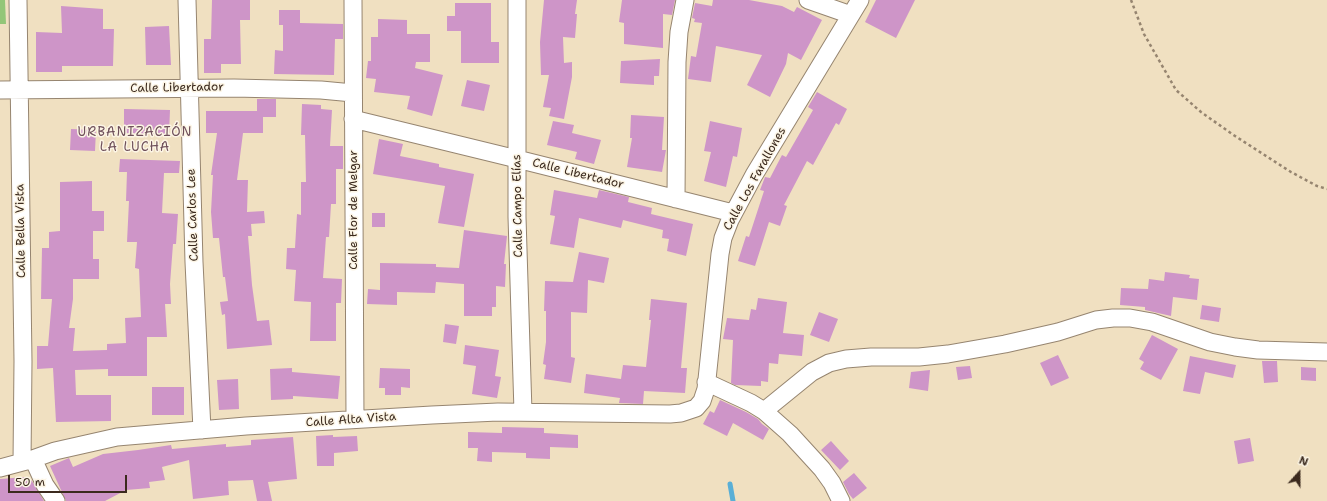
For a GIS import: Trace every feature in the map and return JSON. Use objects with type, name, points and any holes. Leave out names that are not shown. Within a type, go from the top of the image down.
[{"type":"street","name":"Calle Bella Vista","points":[[18,0],[23,353],[27,460]]},
{"type":"street","name":"Calle Carlos Lee","points":[[187,0],[194,262],[202,430]]},
{"type":"street","name":"Calle Flor de Melgar","points":[[353,0],[355,419]]},
{"type":"street","name":"Calle Campo Elías","points":[[517,0],[517,217],[523,412]]},
{"type":"street","points":[[676,199],[677,62],[679,32],[685,0]]},
{"type":"street","points":[[808,0],[851,15]]},
{"type":"street","name":"Calle Los Farallones","points":[[702,401],[706,389],[723,238],[733,213],[754,175],[860,0]]},
{"type":"street","name":"Calle Libertador","points":[[0,90],[289,88],[353,93]]},
{"type":"street","name":"Calle Libertador","points":[[353,119],[517,158],[733,213]]},
{"type":"street","points":[[764,411],[812,372],[830,363],[846,359],[859,358],[919,357],[948,354],[1005,344],[1058,332],[1096,320],[1113,318],[1130,318],[1152,322],[1210,342],[1235,347],[1258,350],[1327,352]]},
{"type":"street","points":[[706,382],[751,403],[764,411],[790,434],[822,469],[841,501]]},
{"type":"street","name":"Calle Alta Vista","points":[[0,468],[54,451],[116,437],[355,419],[483,412],[670,414],[696,408],[702,401]]},
{"type":"street","points":[[27,460],[56,501]]},
{"type":"path","points":[[1131,0],[1144,34],[1176,90],[1201,112],[1244,142],[1317,186],[1327,188]]},
{"type":"green space","points":[[0,0],[5,0],[6,24],[0,24]]},
{"type":"building","points":[[212,0],[250,0],[250,20],[240,20],[241,64],[221,64],[221,73],[204,73],[204,39],[211,39]]},
{"type":"building","points":[[544,0],[577,0],[575,14],[577,14],[575,38],[563,37],[564,63],[572,62],[572,77],[564,119],[549,116],[551,108],[543,107],[549,75],[541,75],[540,42]]},
{"type":"building","points":[[622,0],[675,0],[672,15],[663,14],[663,48],[624,44],[624,23],[619,22]]},
{"type":"building","points":[[713,0],[749,0],[782,6],[794,12],[797,7],[822,20],[801,60],[788,53],[786,64],[770,97],[747,85],[762,55],[716,46],[711,82],[688,79],[691,56],[696,57],[702,23],[694,22],[695,19],[692,18],[695,3],[712,6]]},
{"type":"building","points":[[876,0],[915,0],[896,38],[865,22]]},
{"type":"building","points":[[455,3],[491,3],[491,42],[499,42],[499,63],[461,63],[461,31],[447,31],[447,16],[455,16]]},
{"type":"building","points":[[61,6],[103,9],[103,29],[114,29],[113,66],[62,66],[62,72],[36,72],[36,32],[62,33]]},
{"type":"building","points":[[279,10],[300,10],[300,23],[343,24],[343,39],[335,39],[334,75],[274,74],[275,50],[283,51],[283,25],[279,25]]},
{"type":"building","points":[[378,19],[407,20],[407,34],[430,34],[430,62],[416,62],[415,68],[443,75],[432,116],[407,109],[410,96],[374,92],[376,79],[366,78],[368,61],[371,61],[371,37],[378,37]]},
{"type":"building","points":[[169,26],[171,65],[146,65],[145,27]]},
{"type":"building","points":[[660,59],[659,76],[654,76],[654,85],[620,83],[621,61]]},
{"type":"building","points":[[467,80],[490,85],[484,111],[461,106]]},
{"type":"building","points":[[817,92],[847,109],[839,125],[836,123],[813,165],[807,161],[784,205],[787,206],[780,226],[769,222],[755,266],[738,261],[746,236],[749,237],[764,191],[760,190],[765,177],[770,178],[782,155],[786,157],[813,110],[808,107]]},
{"type":"building","points":[[257,99],[276,99],[276,117],[263,117],[263,133],[243,133],[237,180],[248,180],[247,212],[264,211],[265,223],[251,224],[252,236],[248,236],[257,321],[269,320],[272,345],[227,349],[225,314],[222,315],[220,302],[228,301],[225,277],[223,277],[219,238],[213,238],[211,212],[213,175],[211,175],[217,133],[206,133],[206,111],[257,111]]},
{"type":"building","points":[[302,104],[321,105],[321,109],[332,110],[330,146],[343,146],[343,169],[336,169],[336,204],[331,204],[329,237],[326,237],[323,278],[342,279],[341,303],[336,303],[336,341],[310,341],[311,302],[294,301],[296,270],[286,269],[287,248],[295,248],[297,214],[301,215],[301,182],[306,182],[305,135],[301,135]]},
{"type":"building","points":[[124,109],[170,110],[169,135],[124,133]]},
{"type":"building","points":[[631,115],[664,117],[662,150],[666,150],[662,172],[627,167],[632,138],[630,138]]},
{"type":"building","points":[[553,121],[574,125],[572,133],[601,140],[594,164],[575,159],[577,152],[547,145]]},
{"type":"building","points":[[710,121],[742,128],[737,157],[733,156],[726,187],[704,181],[711,152],[704,151]]},
{"type":"building","points":[[71,129],[96,130],[95,151],[70,150]]},
{"type":"building","points":[[379,139],[403,144],[400,156],[439,164],[439,167],[474,174],[464,227],[438,223],[445,186],[373,174]]},
{"type":"building","points":[[120,159],[180,161],[179,173],[164,173],[162,213],[178,214],[176,244],[173,244],[170,284],[171,304],[165,304],[167,337],[147,337],[147,376],[108,376],[108,369],[75,370],[76,395],[111,395],[111,421],[56,422],[53,368],[37,369],[37,346],[48,346],[52,299],[41,299],[42,248],[49,248],[49,232],[60,231],[60,182],[92,181],[92,211],[104,211],[104,231],[93,231],[93,259],[99,259],[99,279],[73,279],[73,299],[69,328],[75,328],[73,351],[107,350],[107,344],[126,343],[125,318],[141,317],[139,269],[135,268],[137,242],[127,242],[129,201],[126,201],[127,172],[119,172]]},
{"type":"building","points":[[554,190],[597,198],[599,190],[629,197],[628,202],[652,208],[651,214],[693,224],[686,256],[667,251],[669,239],[662,238],[663,230],[623,220],[621,228],[579,218],[574,248],[550,244],[555,216],[550,215]]},
{"type":"building","points":[[372,213],[385,213],[385,227],[372,227]]},
{"type":"building","points":[[464,230],[507,236],[504,264],[506,264],[505,287],[496,286],[496,307],[492,307],[492,316],[464,316],[464,284],[436,282],[435,293],[397,292],[397,305],[367,304],[368,289],[380,290],[380,263],[436,264],[436,267],[459,268]]},
{"type":"building","points":[[579,252],[609,258],[604,283],[588,280],[587,313],[571,312],[571,357],[575,358],[571,383],[544,379],[546,365],[543,364],[546,342],[546,311],[544,311],[545,281],[573,282]]},
{"type":"building","points":[[1165,272],[1190,275],[1189,278],[1199,279],[1197,300],[1173,297],[1171,316],[1145,310],[1145,307],[1120,305],[1121,288],[1148,289],[1149,279],[1164,281]]},
{"type":"building","points":[[758,298],[787,302],[783,333],[804,335],[802,356],[779,354],[778,364],[769,363],[768,382],[761,381],[761,386],[735,385],[731,383],[733,340],[723,339],[727,318],[749,320],[751,309],[756,310]]},
{"type":"building","points":[[651,299],[687,303],[681,368],[687,368],[685,393],[644,391],[643,404],[619,403],[620,398],[584,393],[586,374],[621,379],[623,365],[646,367],[651,320],[649,320]]},
{"type":"building","points":[[1202,305],[1221,308],[1219,322],[1200,319]]},
{"type":"building","points":[[819,312],[838,319],[829,342],[810,335]]},
{"type":"building","points":[[445,324],[459,326],[456,344],[443,342]]},
{"type":"building","points":[[1152,335],[1178,349],[1161,380],[1140,369],[1144,362],[1139,359]]},
{"type":"building","points":[[465,345],[499,350],[495,376],[501,377],[497,398],[472,394],[476,366],[463,364]]},
{"type":"building","points":[[1058,355],[1069,378],[1051,386],[1040,363]]},
{"type":"building","points":[[1190,356],[1236,365],[1233,378],[1205,372],[1200,394],[1183,391]]},
{"type":"building","points":[[1262,361],[1277,361],[1278,382],[1264,383]]},
{"type":"building","points":[[970,366],[972,378],[958,380],[956,367]]},
{"type":"building","points":[[1301,367],[1316,368],[1316,381],[1301,380]]},
{"type":"building","points":[[292,368],[292,372],[340,376],[338,399],[293,396],[293,399],[271,400],[270,369]]},
{"type":"building","points":[[380,368],[410,369],[410,388],[401,387],[401,395],[385,395],[385,388],[379,388]]},
{"type":"building","points":[[930,370],[928,391],[909,388],[911,372]]},
{"type":"building","points":[[238,379],[239,409],[219,410],[217,380]]},
{"type":"building","points":[[152,387],[184,387],[184,415],[152,415]]},
{"type":"building","points":[[720,400],[758,419],[769,429],[763,440],[733,423],[727,436],[703,424],[710,411],[714,413]]},
{"type":"building","points":[[502,427],[544,428],[544,433],[578,435],[578,448],[550,447],[550,459],[526,458],[526,453],[492,452],[492,462],[477,461],[478,448],[468,448],[468,432],[502,433]]},
{"type":"building","points":[[333,435],[333,437],[357,436],[358,451],[334,453],[334,466],[317,466],[316,436]]},
{"type":"building","points":[[293,437],[297,479],[268,482],[272,501],[257,501],[253,480],[228,481],[229,495],[193,499],[189,460],[162,467],[165,480],[149,482],[150,488],[126,490],[105,501],[66,501],[50,466],[69,458],[73,467],[103,454],[171,445],[172,449],[226,444],[226,447],[251,445],[251,440]]},
{"type":"building","points":[[1250,438],[1254,461],[1238,464],[1234,441]]},
{"type":"building","points":[[831,441],[849,461],[840,470],[821,450]]},
{"type":"building","points":[[854,473],[867,488],[853,499],[843,482]]},
{"type":"building","points":[[26,477],[32,481],[44,501],[0,501],[0,479]]},
{"type":"waterway","points":[[730,484],[733,501]]},
{"type":"district","name":"URBANIZACIÓN LA LUCHA","points":[[135,140]]}]
